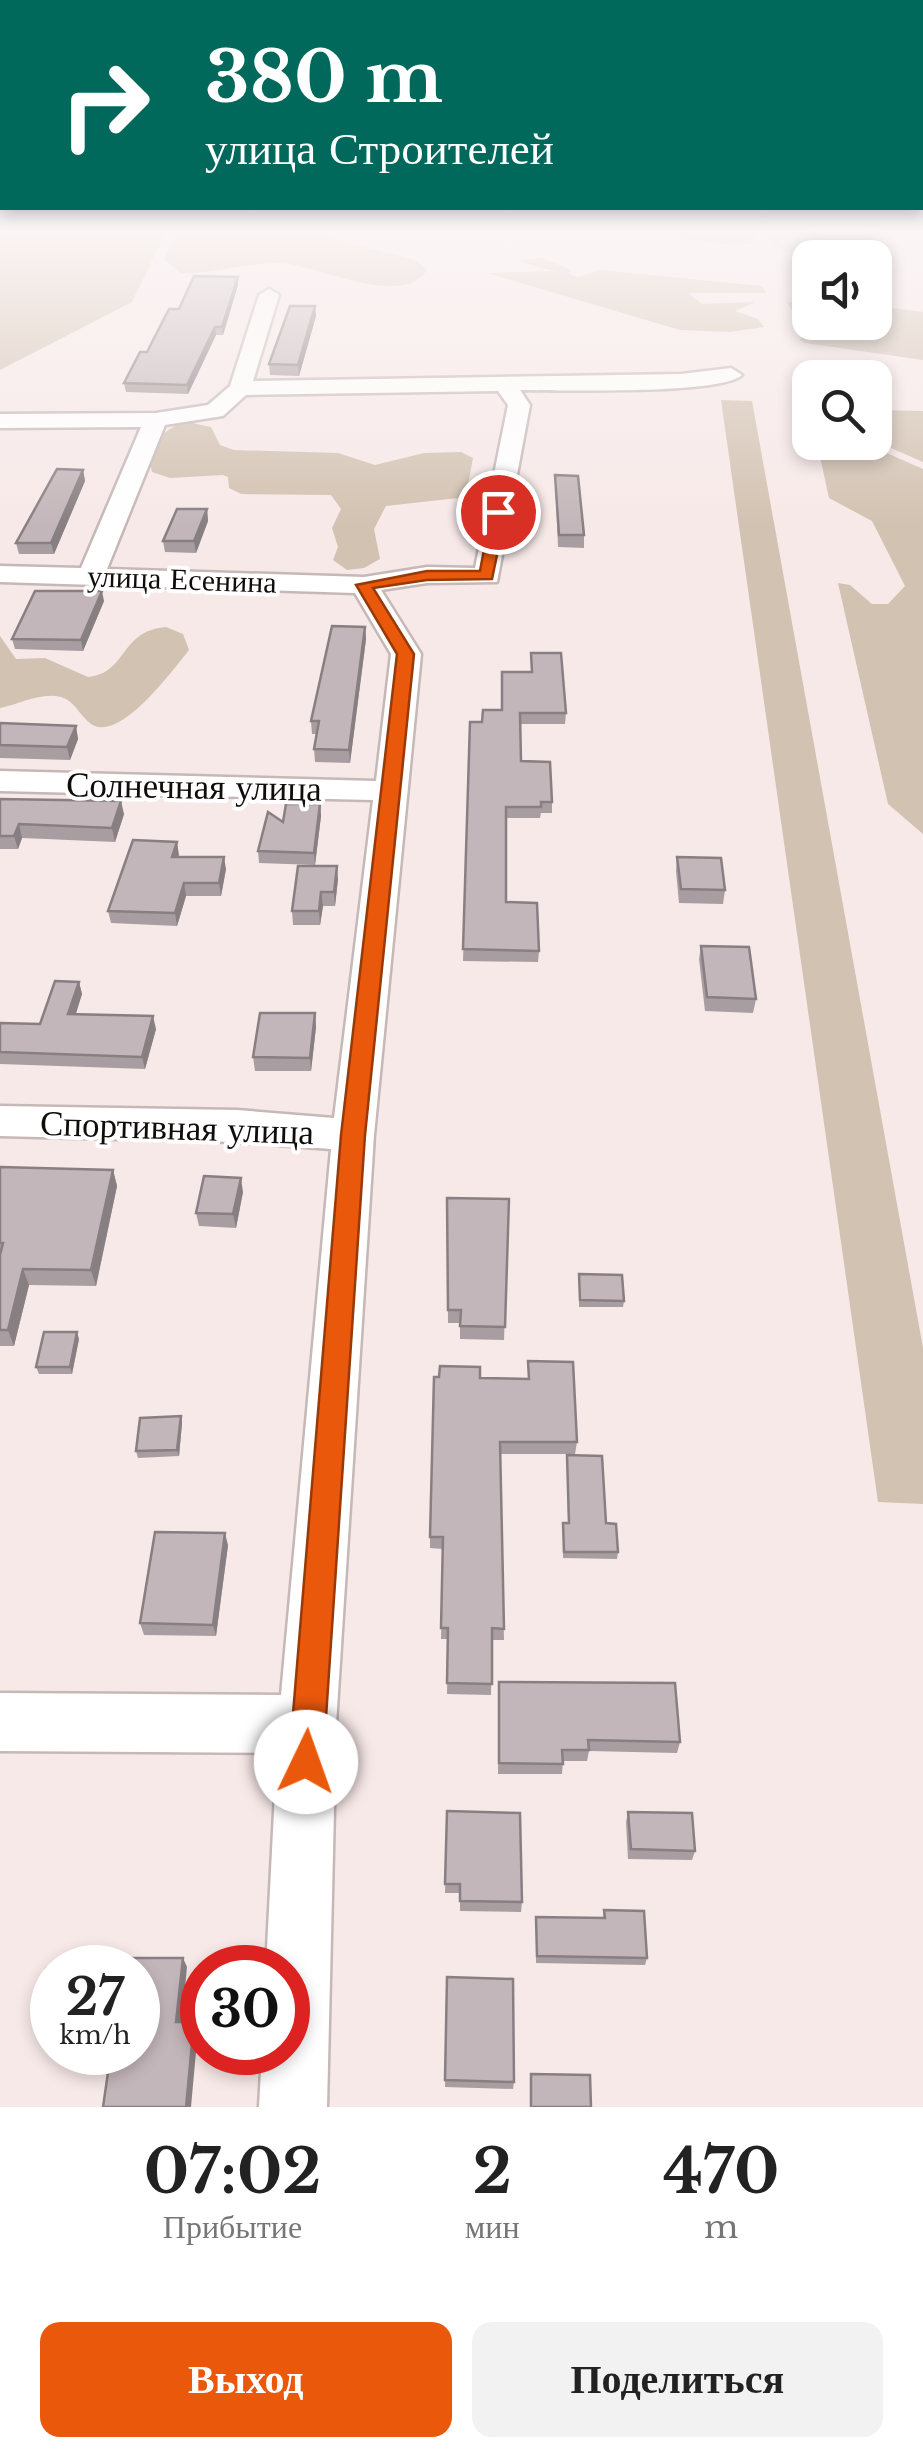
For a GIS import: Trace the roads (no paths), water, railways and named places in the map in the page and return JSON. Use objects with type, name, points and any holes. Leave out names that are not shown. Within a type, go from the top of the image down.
[{"type":"street","points":[[0,421],[156,420],[214,411],[240,388],[258,328]]},
{"type":"street","points":[[240,388],[681,381],[731,375]]},
{"type":"street","name":"улица Есенина","points":[[0,574],[364,585],[427,575],[487,576],[519,406],[506,385]]},
{"type":"street","points":[[91,576],[156,420]]},
{"type":"street","points":[[293,2107],[307,1724],[353,1135],[406,654],[364,585]]},
{"type":"street","name":"Солнечная улица","points":[[0,781],[388,791]]},
{"type":"street","name":"Спортивная улица","points":[[0,1121],[237,1126],[353,1135]]},
{"type":"street","points":[[0,1722],[307,1724]]}]
